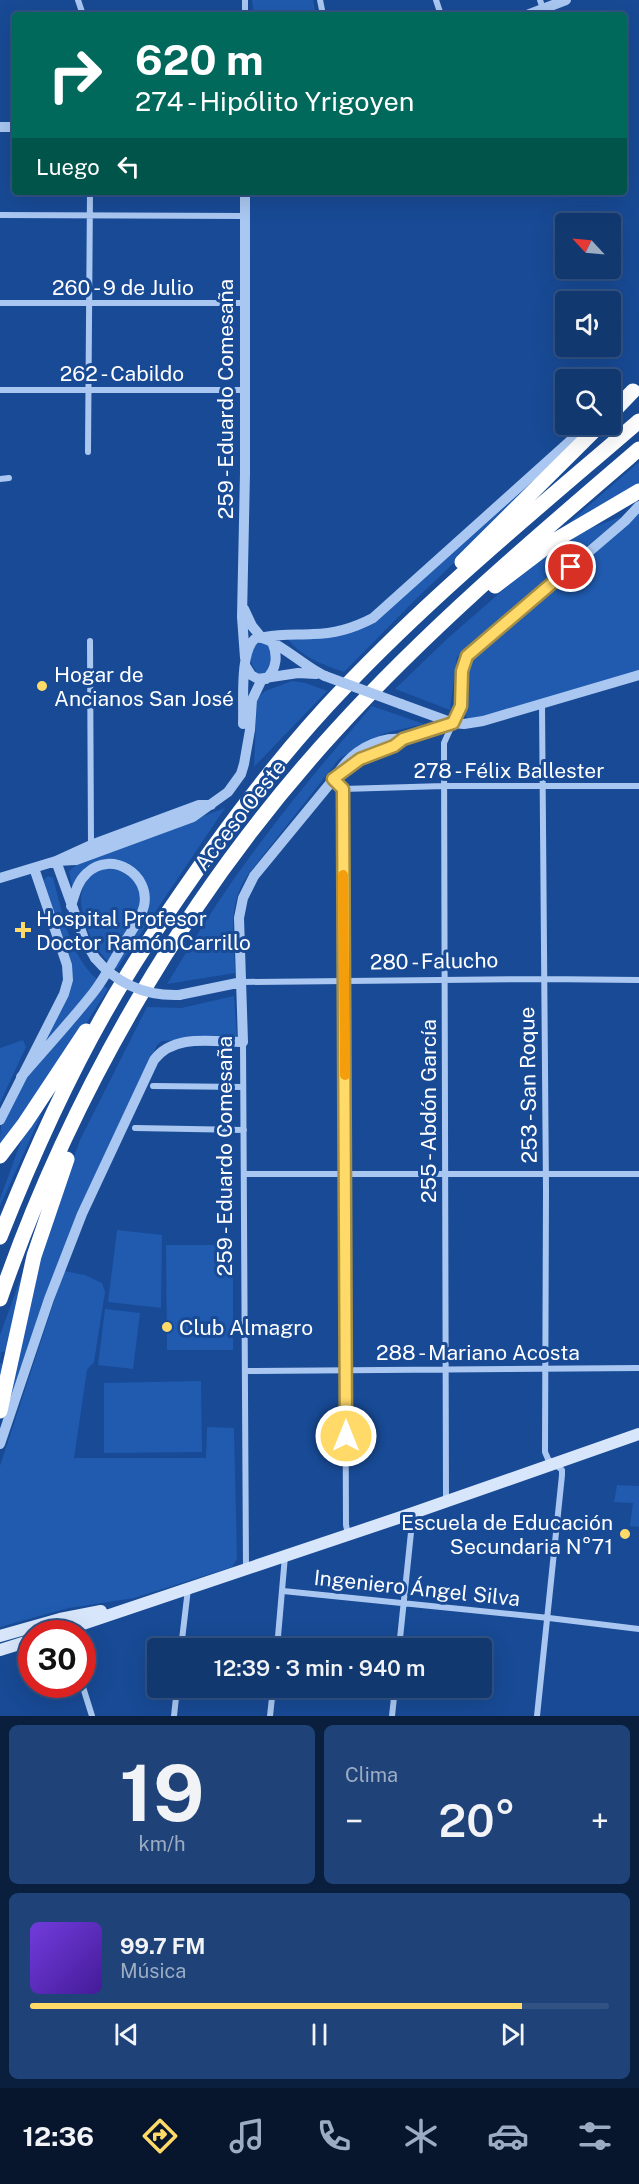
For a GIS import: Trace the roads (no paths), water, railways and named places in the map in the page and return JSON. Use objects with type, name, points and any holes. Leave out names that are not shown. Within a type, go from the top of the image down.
[{"type":"highway","points":[[621,404],[636,389]]},
{"type":"highway","name":"Acceso Oeste","points":[[0,1237],[31,1163],[66,1089],[128,973],[203,863],[277,764],[341,691],[395,636],[505,536],[639,421]]},
{"type":"highway","points":[[395,636],[439,585],[590,435]]},
{"type":"highway","name":"Acceso Oeste","points":[[0,1299],[41,1193],[102,1066],[137,1003],[197,907],[254,828],[336,729],[434,630],[522,549],[639,449]]},
{"type":"highway","points":[[434,630],[554,541],[639,491]]},
{"type":"highway","points":[[0,1156],[128,973]]},
{"type":"highway","points":[[0,1411],[34,1256],[49,1208],[102,1066]]},
{"type":"main road","points":[[89,1620],[413,1514],[639,1434]]},
{"type":"main road","points":[[0,1636],[18,1634]]},
{"type":"main road","points":[[0,1650],[18,1644]]},
{"type":"street","points":[[541,4],[566,0]]},
{"type":"street","points":[[88,452],[90,195]]},
{"type":"street","name":"259 - Eduardo Comesaña","points":[[245,195],[242,633],[245,662],[243,729],[247,741]]},
{"type":"street","points":[[0,215],[246,216]]},
{"type":"street","name":"260 - 9 de Julio","points":[[0,303],[246,303]]},
{"type":"street","points":[[621,399],[636,389]]},
{"type":"street","name":"262 - Cabildo","points":[[0,390],[245,390]]},
{"type":"street","points":[[322,675],[298,673],[264,679],[255,678],[245,662],[252,641],[278,634],[336,632],[357,626],[373,618],[577,435]]},
{"type":"street","points":[[0,478],[9,478]]},
{"type":"street","points":[[453,723],[461,706],[462,671],[467,656],[625,521],[639,506]]},
{"type":"street","name":"259 - Eduardo Comesaña","points":[[243,606],[252,626],[266,639]]},
{"type":"street","points":[[266,639],[322,675],[453,723],[483,721],[639,675]]},
{"type":"street","points":[[264,679],[273,670],[276,659],[266,639]]},
{"type":"street","points":[[90,641],[91,845]]},
{"type":"street","name":"259 - Eduardo Comesaña","points":[[211,805],[228,792],[244,764],[252,700],[264,679]]},
{"type":"street","name":"253 - San Roque","points":[[537,1716],[549,1618],[562,1475],[562,1470],[545,1452],[546,1174],[542,704]]},
{"type":"street","name":"259 - Eduardo Comesaña","points":[[246,1569],[244,1130],[240,907],[254,876],[335,777],[360,759],[394,746],[403,739],[453,723]]},
{"type":"street","name":"255 - Abdón García","points":[[446,1502],[444,743],[445,736],[453,723]]},
{"type":"street","points":[[335,777],[343,789],[346,1525],[348,1534]]},
{"type":"street","name":"278 - Félix Ballester","points":[[343,789],[444,786],[639,786]]},
{"type":"street","points":[[0,878],[56,861],[91,845],[199,805],[211,805]]},
{"type":"street","points":[[56,861],[76,860],[193,817],[211,805]]},
{"type":"street","name":"280 - Falucho","points":[[56,861],[71,906],[87,945],[95,958],[112,975],[133,987],[156,994],[179,995],[242,982],[639,980]]},
{"type":"street","points":[[21,1077],[100,984],[142,914],[145,898],[141,884],[134,873],[121,865],[105,864],[88,871],[83,877],[71,906]]},
{"type":"street","points":[[0,1120],[64,994],[68,980],[65,958],[34,868]]},
{"type":"street","points":[[0,1444],[49,1299],[82,1214],[154,1060],[166,1048],[181,1042],[243,1042]]},
{"type":"street","points":[[153,1086],[243,1087]]},
{"type":"street","points":[[135,1128],[244,1130]]},
{"type":"street","points":[[244,1174],[639,1174]]},
{"type":"street","name":"288 - Mariano Acosta","points":[[245,1371],[639,1368]]},
{"type":"street","points":[[400,1638],[413,1514]]},
{"type":"street","points":[[278,1638],[285,1556]]},
{"type":"street","points":[[182,1638],[188,1588]]},
{"type":"street","name":"Ingeniero Ángel Silva","points":[[283,1591],[639,1629]]},
{"type":"street","points":[[86,1698],[92,1716]]},
{"type":"street","points":[[174,1716],[176,1698]]},
{"type":"street","points":[[270,1716],[272,1698]]},
{"type":"street","points":[[392,1716],[394,1698]]},
{"type":"place","name":"Hogar de Ancianos San José","points":[[42,686]]},
{"type":"place","name":"Hospital Profesor Doctor Ramón Carrillo","points":[[23,930]]},
{"type":"place","name":"Club Almagro","points":[[167,1327]]},
{"type":"place","name":"Escuela de Educación Secundaria N°71","points":[[625,1534]]}]
